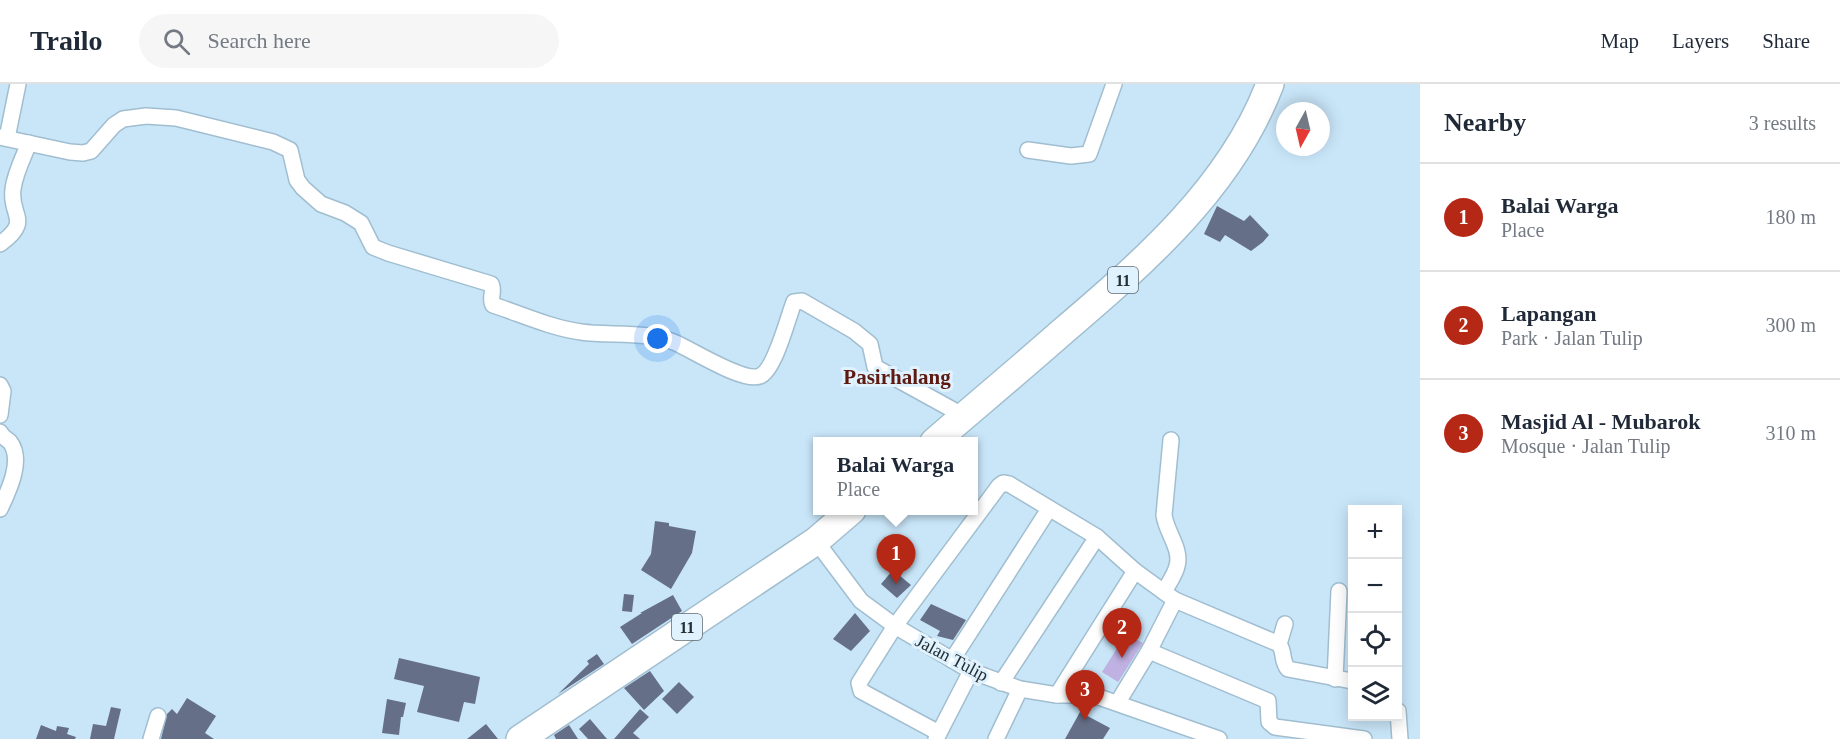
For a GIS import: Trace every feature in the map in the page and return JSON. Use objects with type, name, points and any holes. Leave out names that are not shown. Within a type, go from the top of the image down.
[{"type":"highway","name":"11","points":[[939,437],[1134,270],[1216,182],[1261,109],[1270,84]]},
{"type":"highway","name":"11","points":[[520,739],[823,550],[848,515]]},
{"type":"street","points":[[18,84],[4,137],[83,153],[91,151],[114,125],[123,119],[146,116],[176,118],[273,142],[290,150],[297,180],[303,188],[321,204],[345,213],[361,223],[369,242],[374,247],[491,284],[493,305],[578,332],[669,340],[719,366],[753,377],[760,376],[768,369],[794,302],[802,301],[854,331],[870,344],[875,367],[964,416]]},
{"type":"street","points":[[1028,150],[1071,156],[1089,154],[1114,84]]},
{"type":"street","points":[[1,242],[10,237],[16,228],[18,215],[12,198],[12,189],[29,143]]},
{"type":"street","points":[[0,385],[3,391],[0,415]]},
{"type":"street","points":[[0,432],[2,437],[10,442],[15,460],[12,482],[0,509]]},
{"type":"street","points":[[1118,702],[1149,651],[1178,563],[1178,556],[1165,524],[1164,515],[1171,440]]},
{"type":"street","points":[[978,514],[999,486],[1003,483],[1009,484],[1097,537],[1135,571],[1169,596],[1279,644],[1283,649],[1284,663],[1288,669],[1348,680]]},
{"type":"street","points":[[952,660],[1049,509]]},
{"type":"street","points":[[971,671],[938,736],[859,688],[859,683],[895,626],[977,515]]},
{"type":"street","points":[[1001,683],[1097,537]]},
{"type":"street","name":"Jalan Tulip","points":[[823,550],[861,601],[895,626],[971,671],[1020,689],[1058,694],[1094,695],[1118,702],[1183,733],[1219,739]]},
{"type":"street","points":[[1058,694],[1135,571]]},
{"type":"street","points":[[1335,679],[1339,591]]},
{"type":"street","points":[[1279,644],[1285,624]]},
{"type":"street","points":[[1149,651],[1268,701],[1269,722],[1275,727],[1364,739]]},
{"type":"street","points":[[996,739],[1020,689]]},
{"type":"street","points":[[151,739],[158,716]]},
{"type":"street","points":[[1399,721],[1400,739]]},
{"type":"shaded area","points":[[1126,634],[1143,643],[1118,682],[1102,672]]},
{"type":"building","points":[[1217,206],[1244,221],[1250,215],[1269,235],[1251,251],[1225,235],[1220,242],[1204,234]]},
{"type":"building","points":[[655,521],[696,531],[692,553],[671,589],[641,570],[651,554]]},
{"type":"building","points":[[893,570],[911,585],[897,598],[881,584]]},
{"type":"building","points":[[624,594],[634,595],[632,612],[622,611]]},
{"type":"building","points":[[673,595],[682,611],[632,644],[620,627]]},
{"type":"building","points":[[931,604],[966,620],[953,640],[937,636],[940,631],[920,620]]},
{"type":"building","points":[[855,613],[870,631],[851,651],[833,639]]},
{"type":"building","points":[[597,654],[604,664],[558,694],[589,664],[587,661]]},
{"type":"building","points":[[399,658],[480,677],[475,704],[464,702],[459,722],[417,712],[424,686],[394,679]]},
{"type":"building","points":[[650,671],[664,691],[644,710],[624,688]]},
{"type":"building","points":[[679,682],[694,697],[677,714],[662,699]]},
{"type":"building","points":[[187,698],[216,716],[205,733],[214,739],[161,739],[167,714],[172,709],[177,714]]},
{"type":"building","points":[[387,699],[406,703],[403,717],[401,717],[399,735],[382,733]]},
{"type":"building","points":[[111,707],[121,709],[114,739],[90,739],[93,724],[106,726]]},
{"type":"building","points":[[640,709],[649,717],[633,733],[640,739],[614,739]]},
{"type":"building","points":[[1080,712],[1110,728],[1103,739],[1065,739]]},
{"type":"building","points":[[590,719],[607,739],[588,739],[579,729]]},
{"type":"building","points":[[486,724],[498,739],[467,739]]},
{"type":"building","points":[[41,725],[56,731],[57,726],[69,728],[67,734],[76,737],[75,739],[36,739]]},
{"type":"building","points":[[569,725],[578,739],[556,739],[554,735]]},
{"type":"place","name":"Balai Warga","points":[[896,584]]},
{"type":"place","name":"Lapangan","points":[[1122,658]]},
{"type":"place","name":"Masjid Al - Mubarok","points":[[1085,720]]},
{"type":"district","name":"Pasirhalang","points":[[897,377]]}]
